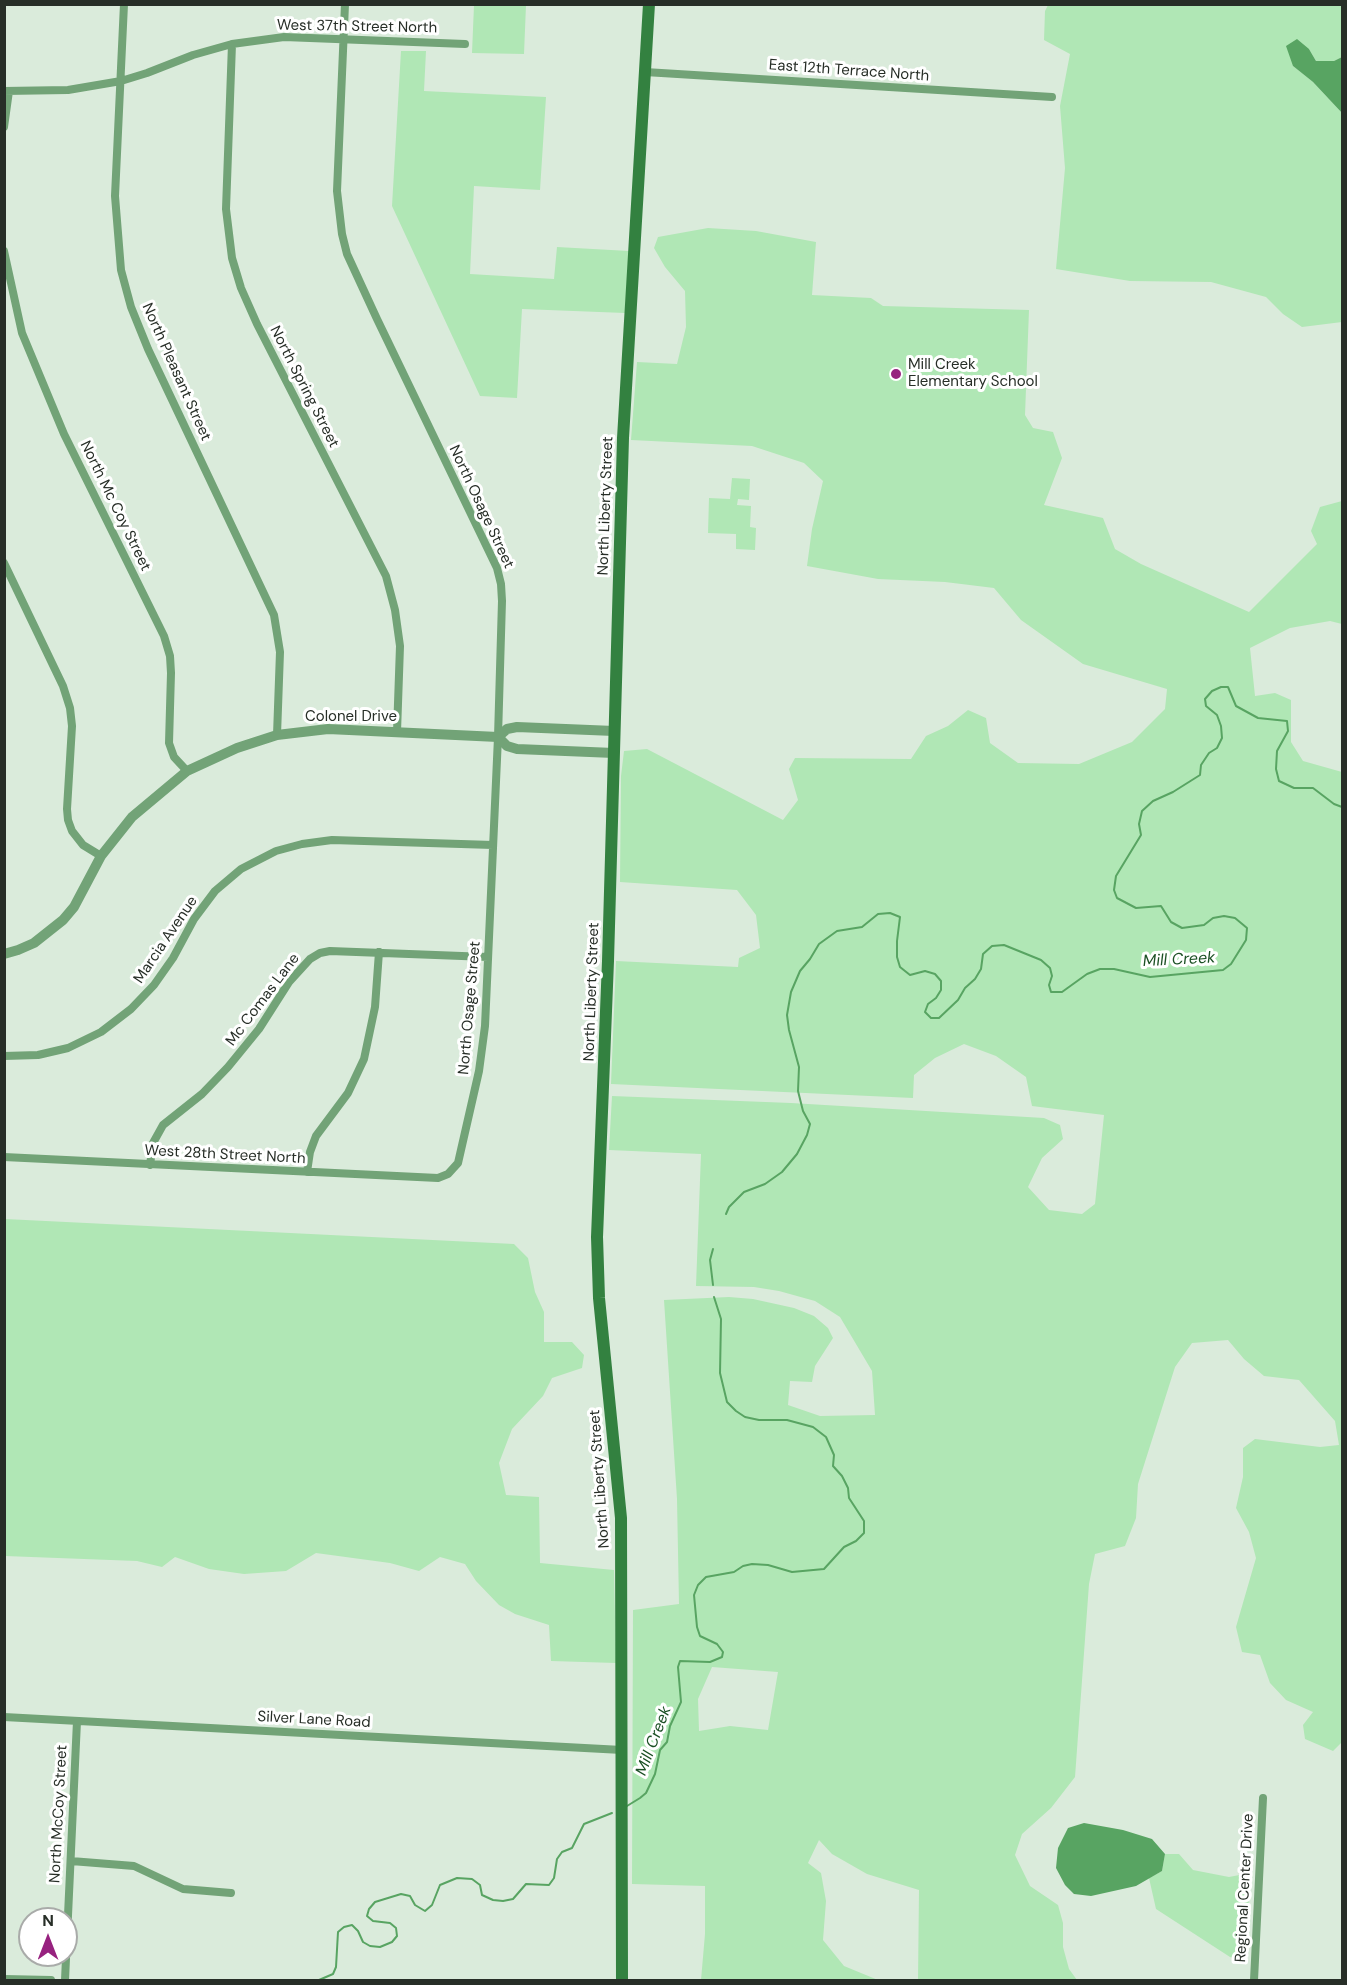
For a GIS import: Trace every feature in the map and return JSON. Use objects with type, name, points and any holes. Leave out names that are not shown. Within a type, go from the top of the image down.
[{"type":"main road","name":"North Liberty Street","points":[[622,1980],[621,1518],[599,1298],[597,1237],[608,961],[623,438],[649,4]]},
{"type":"street","name":"North Pleasant Street","points":[[124,4],[115,196],[121,270],[131,307],[148,349],[274,615],[280,652],[277,735]]},
{"type":"street","name":"North Osage Street","points":[[345,4],[337,191],[342,234],[347,254],[497,568],[502,602],[485,1026],[479,1071],[458,1163],[454,1170],[444,1176]]},
{"type":"street","name":"West 37th Street North","points":[[7,91],[68,90],[121,81],[147,74],[193,55],[232,44],[284,37],[465,44]]},
{"type":"street","name":"North Spring Street","points":[[232,44],[226,208],[232,258],[241,288],[257,324],[386,576],[395,610],[400,646],[397,732]]},
{"type":"street","name":"East 12th Terrace North","points":[[645,72],[1052,97]]},
{"type":"street","points":[[4,128],[7,91]]},
{"type":"street","name":"North Mc Coy Street","points":[[4,251],[17,315],[26,343],[64,434],[164,636],[170,656],[171,673],[170,743],[174,757],[187,771]]},
{"type":"street","points":[[4,563],[63,686],[70,708],[72,726],[68,820],[72,831],[83,845],[101,856]]},
{"type":"street","name":"Colonel Drive","points":[[498,737],[507,729],[516,727],[614,731]]},
{"type":"street","name":"Colonel Drive","points":[[4,954],[34,943],[63,920],[74,907],[101,856],[132,817],[187,771],[237,748],[277,735],[328,729],[498,737],[507,746],[517,749],[614,753]]},
{"type":"street","name":"Marcia Avenue","points":[[4,1056],[38,1054],[68,1048],[101,1032],[124,1015],[154,985],[173,958],[194,919],[215,891],[241,869],[276,851],[332,840],[493,845]]},
{"type":"street","name":"Mc Comas Lane","points":[[150,1165],[153,1143],[163,1125],[202,1094],[228,1067],[259,1029],[289,982],[310,959],[320,953],[330,951],[488,957]]},
{"type":"street","points":[[307,1172],[310,1152],[316,1136],[348,1093],[364,1059],[375,1007],[379,952]]},
{"type":"street","name":"West 28th Street North","points":[[4,1157],[438,1178],[444,1176]]},
{"type":"street","name":"Silver Lane Road","points":[[4,1717],[622,1750]]},
{"type":"street","name":"North McCoy Street","points":[[65,1980],[77,1721]]},
{"type":"street","name":"Regional Center Drive","points":[[1254,1980],[1263,1798]]},
{"type":"street","points":[[71,1861],[134,1866],[183,1889],[231,1893]]},
{"type":"street","points":[[4,1979],[51,1980]]},
{"type":"shaded area","points":[[474,5],[526,5],[524,54],[472,53]]},
{"type":"shaded area","points":[[1048,5],[1342,5],[1342,57],[1334,61],[1316,61],[1309,49],[1293,66],[1313,82],[1342,113],[1342,322],[1302,327],[1283,314],[1266,297],[1211,282],[1130,281],[1056,269],[1065,168],[1060,106],[1070,54],[1044,40],[1045,11]]},
{"type":"shaded area","points":[[1297,39],[1309,49],[1316,61],[1334,61],[1342,57],[1342,113],[1313,82],[1293,66],[1286,46]]},
{"type":"shaded area","points":[[401,51],[426,51],[424,91],[546,97],[540,190],[474,186],[470,274],[554,279],[557,247],[629,251],[625,313],[522,309],[517,398],[480,396],[392,206]]},
{"type":"shaded area","points":[[708,228],[756,231],[816,242],[812,295],[871,298],[883,306],[1029,310],[1025,415],[1033,428],[1053,432],[1062,458],[1044,505],[1103,518],[1115,549],[1141,564],[1249,612],[1317,544],[1311,531],[1320,507],[1342,501],[1342,624],[1330,621],[1290,628],[1250,648],[1255,696],[1275,693],[1291,700],[1291,742],[1303,761],[1342,772],[1342,1742],[1333,1751],[1305,1739],[1303,1725],[1313,1712],[1286,1700],[1270,1683],[1260,1655],[1242,1652],[1236,1627],[1256,1558],[1249,1532],[1236,1508],[1243,1477],[1243,1448],[1255,1439],[1320,1447],[1339,1445],[1335,1421],[1299,1380],[1264,1376],[1244,1359],[1228,1340],[1192,1343],[1175,1367],[1138,1484],[1136,1518],[1125,1546],[1095,1554],[1089,1584],[1075,1777],[1051,1808],[1022,1834],[1015,1855],[1030,1886],[1058,1905],[1063,1923],[1063,1947],[1069,1969],[1077,1980],[918,1980],[919,1890],[867,1874],[832,1854],[819,1840],[808,1863],[821,1873],[826,1901],[823,1940],[844,1966],[878,1980],[701,1980],[705,1934],[705,1886],[632,1884],[633,1610],[679,1604],[677,1499],[664,1300],[729,1297],[753,1299],[794,1308],[814,1316],[828,1328],[833,1338],[815,1366],[812,1382],[790,1381],[788,1405],[820,1416],[875,1415],[872,1371],[840,1317],[815,1301],[779,1291],[754,1287],[696,1286],[701,1154],[609,1150],[612,1096],[791,1103],[1044,1118],[1060,1125],[1063,1139],[1042,1158],[1028,1187],[1049,1210],[1082,1214],[1095,1204],[1104,1115],[1032,1106],[1026,1077],[996,1056],[964,1044],[935,1058],[914,1075],[913,1098],[611,1084],[616,961],[738,967],[739,958],[760,948],[756,915],[737,890],[620,882],[621,776],[624,751],[647,749],[783,820],[798,800],[789,769],[795,758],[911,759],[926,736],[948,726],[968,710],[986,718],[990,743],[1018,763],[1079,764],[1132,742],[1165,709],[1167,689],[1083,664],[1021,620],[994,588],[945,582],[878,579],[807,566],[812,529],[823,481],[804,463],[752,446],[631,440],[637,362],[677,364],[686,327],[685,291],[665,267],[654,248],[658,237]],"holes":[[[712,1667],[778,1672],[768,1730],[730,1726],[699,1731],[698,1699]]]},
{"type":"shaded area","points":[[732,478],[750,479],[749,500],[738,499],[737,505],[751,506],[750,527],[756,528],[755,550],[736,549],[736,534],[708,533],[709,498],[730,499]]},
{"type":"shaded area","points":[[5,1219],[514,1244],[528,1258],[535,1292],[544,1312],[544,1342],[572,1342],[584,1355],[582,1368],[552,1378],[543,1396],[512,1429],[499,1463],[506,1495],[539,1497],[540,1563],[614,1570],[616,1663],[551,1661],[549,1625],[515,1614],[499,1605],[476,1581],[465,1564],[440,1557],[419,1571],[390,1563],[316,1553],[286,1571],[244,1574],[209,1569],[175,1557],[162,1567],[137,1561],[5,1556]]},
{"type":"shaded area","points":[[1084,1823],[1123,1830],[1152,1839],[1165,1854],[1162,1871],[1136,1886],[1091,1896],[1074,1894],[1065,1885],[1056,1868],[1058,1848],[1068,1828]]},
{"type":"shaded area","points":[[1165,1854],[1179,1854],[1193,1870],[1229,1877],[1250,1873],[1246,1961],[1230,1957],[1156,1909],[1149,1878],[1162,1871]]},
{"type":"waterway","name":"Mill Creek","points":[[726,1214],[729,1207],[744,1192],[765,1184],[782,1172],[797,1154],[807,1135],[810,1124],[803,1111],[798,1091],[799,1067],[787,1015],[791,992],[800,971],[819,944],[837,931],[862,927],[878,914],[890,913],[900,917],[897,941],[897,957],[900,967],[910,975],[925,971],[935,974],[941,981],[941,990],[928,1004],[925,1012],[931,1018],[939,1018],[958,1000],[981,969],[983,954],[992,946],[1004,945],[1041,960],[1050,968],[1051,992],[1062,992],[1087,974],[1100,969],[1114,969],[1150,977],[1223,970],[1231,964],[1246,940],[1247,928],[1235,918],[1224,916],[1213,918],[1204,925],[1182,928],[1171,922],[1161,906],[1136,908],[1117,898],[1114,890],[1116,876],[1141,835],[1139,824],[1142,811],[1153,801],[1173,792],[1200,775],[1201,765],[1209,753],[1217,748],[1222,738],[1221,726],[1217,715],[1206,706],[1205,699],[1212,691],[1221,687],[1228,687],[1236,706],[1258,718],[1287,721],[1288,731],[1277,751],[1276,769],[1279,781],[1294,788],[1313,788],[1334,804],[1342,807]]},
{"type":"waterway","name":"Mill Creek","points":[[713,1249],[710,1260],[713,1285]]},
{"type":"waterway","name":"Mill Creek","points":[[627,1806],[646,1793],[655,1774],[660,1750],[667,1742],[670,1726],[681,1702],[678,1667],[680,1661],[710,1662],[722,1657],[723,1652],[717,1644],[700,1636],[694,1595],[698,1585],[706,1577],[734,1572],[743,1566],[752,1564],[768,1565],[792,1572],[824,1569],[844,1547],[856,1541],[864,1533],[864,1521],[849,1498],[848,1488],[842,1476],[833,1466],[834,1455],[826,1437],[813,1427],[787,1420],[759,1420],[745,1417],[727,1402],[720,1373],[721,1319],[714,1297]]},
{"type":"waterway","name":"Mill Creek","points":[[319,1980],[333,1974],[336,1967],[338,1932],[344,1927],[352,1925],[363,1942],[370,1946],[380,1947],[392,1942],[397,1936],[396,1928],[390,1923],[373,1921],[367,1916],[375,1902],[401,1894],[410,1896],[415,1905],[425,1911],[432,1905],[440,1885],[457,1878],[472,1879],[480,1885],[482,1895],[493,1900],[513,1899],[526,1884],[549,1885],[554,1878],[557,1859],[562,1852],[572,1848],[584,1824],[612,1813]]},
{"type":"place","name":"Mill Creek Elementary School","points":[[896,374]]}]
